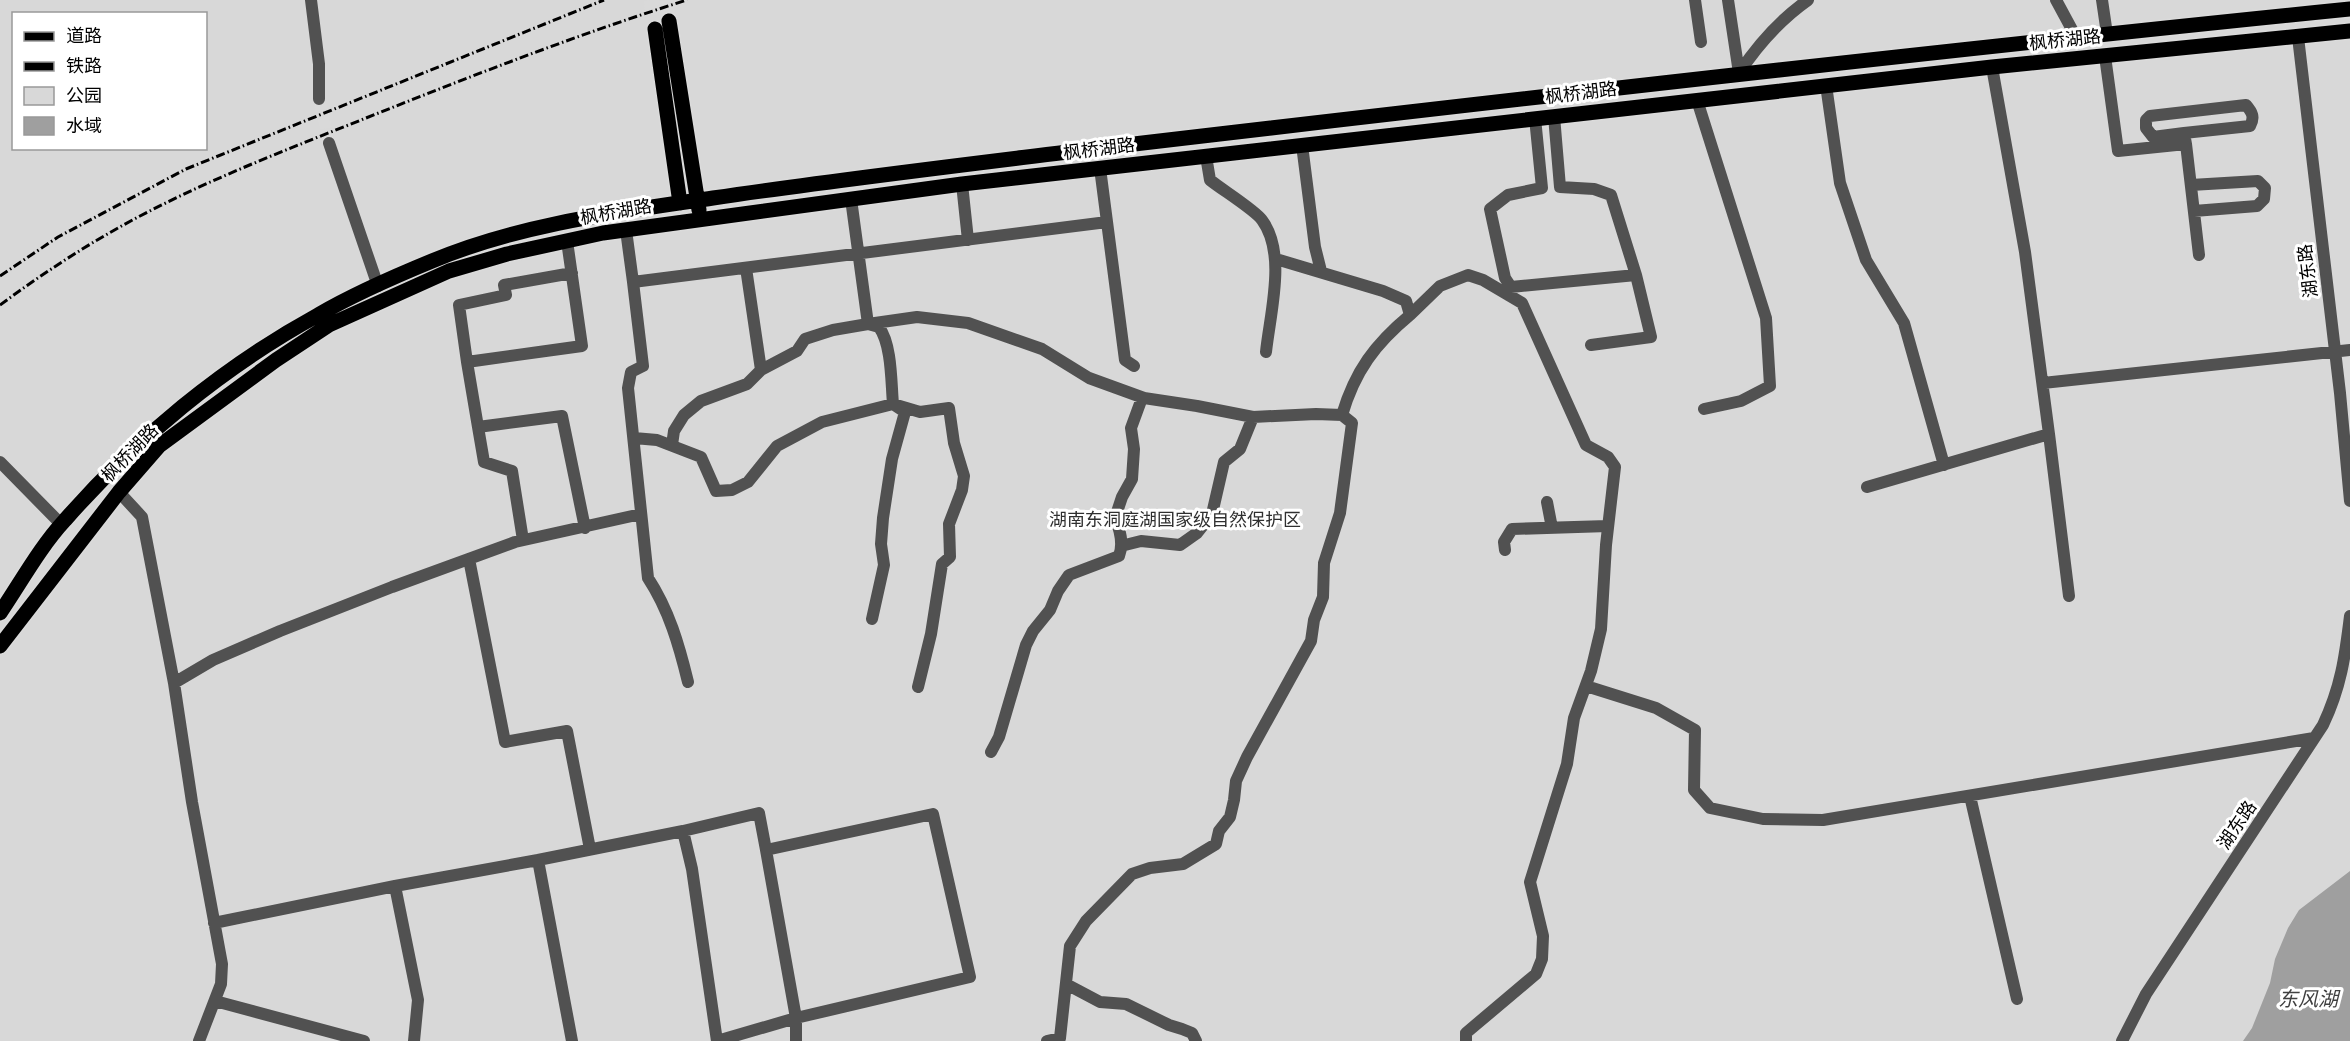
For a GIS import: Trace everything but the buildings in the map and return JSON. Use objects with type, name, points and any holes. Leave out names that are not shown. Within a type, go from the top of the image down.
[{"type":"main road","name":"枫桥湖路","points":[[0,613],[61,524],[145,437],[203,391],[266,347],[319,314],[436,260],[499,238],[589,218],[680,202],[960,165],[1739,73],[2350,9]]},
{"type":"main road","points":[[669,21],[700,219]]},
{"type":"main road","points":[[655,29],[680,202]]},
{"type":"main road","name":"枫桥湖路","points":[[0,646],[119,492],[159,446],[276,360],[329,325],[448,270],[507,254],[626,230],[962,184],[1992,67],[2350,31]]},
{"type":"street","points":[[311,0],[319,64],[319,99]]},
{"type":"street","points":[[1695,0],[1701,42]]},
{"type":"street","points":[[1728,0],[1739,73]]},
{"type":"street","points":[[1739,73],[1753,52],[1776,27],[1808,0]]},
{"type":"street","points":[[2056,0],[2076,37]]},
{"type":"street","points":[[2102,0],[2107,34]]},
{"type":"street","name":"湖东路","points":[[2298,37],[2350,501]]},
{"type":"street","points":[[2105,56],[2118,151],[2250,126],[2253,121],[2252,113],[2246,105],[2150,117],[2146,120],[2146,128],[2153,137],[2185,138]]},
{"type":"street","points":[[1992,67],[2025,252],[2069,596]]},
{"type":"street","points":[[1826,86],[1840,183],[1866,260],[1904,323],[1944,465]]},
{"type":"street","points":[[1697,100],[1766,318],[1770,386],[1741,401],[1704,409]]},
{"type":"street","points":[[1554,116],[1560,187],[1564,187]]},
{"type":"street","points":[[1535,118],[1542,188]]},
{"type":"street","points":[[2185,138],[2199,255]]},
{"type":"street","points":[[328,143],[378,286]]},
{"type":"street","points":[[1302,145],[1315,247],[1321,271]]},
{"type":"street","points":[[1206,156],[1210,180],[1262,219],[1274,247],[1276,259],[1266,352]]},
{"type":"street","points":[[1100,168],[1125,360],[1134,366]]},
{"type":"street","points":[[2191,185],[2258,181],[2265,188],[2264,200],[2257,206],[2194,212]]},
{"type":"street","points":[[962,184],[968,240]]},
{"type":"street","points":[[1591,345],[1651,337],[1636,275],[1611,195],[1594,189],[1542,188],[1508,195],[1490,209],[1505,278],[1511,287],[1636,275]]},
{"type":"street","points":[[851,199],[868,324]]},
{"type":"street","points":[[633,282],[1107,222]]},
{"type":"street","points":[[626,230],[643,366],[631,372],[628,388],[648,578],[659,596],[675,634],[688,682]]},
{"type":"street","points":[[467,362],[582,346],[567,241]]},
{"type":"street","points":[[1276,259],[1383,291],[1406,301],[1410,315]]},
{"type":"street","points":[[746,268],[761,370]]},
{"type":"street","points":[[523,540],[512,471],[484,462],[459,305],[506,295],[504,285],[572,273]]},
{"type":"street","points":[[1342,415],[1362,365],[1397,326],[1440,286],[1468,275],[1483,280],[1522,303],[1586,445],[1608,457],[1615,467],[1600,629],[1586,686],[1574,718],[1567,764],[1530,882],[1543,936],[1542,959],[1536,974],[1466,1034],[1466,1041]]},
{"type":"street","points":[[672,445],[674,431],[684,415],[700,401],[747,384],[761,370],[797,351],[805,339],[833,330],[917,317],[968,323],[1042,350],[1089,378],[1142,398],[1253,417],[1342,415],[1352,423],[1342,502],[1324,563],[1323,597],[1314,620],[1311,642],[1247,757],[1236,781],[1230,817],[1219,831],[1215,844],[1203,853],[1183,864],[1150,868],[1132,874],[1086,921],[1070,946],[1060,1038],[1047,1041]]},
{"type":"street","points":[[868,324],[879,327],[884,333],[893,404],[905,412],[892,459],[881,544],[884,565],[872,619]]},
{"type":"street","points":[[2043,383],[2350,350]]},
{"type":"street","points":[[991,752],[999,737],[1026,645],[1033,631],[1050,610],[1058,591],[1069,575],[1119,556],[1120,530],[1115,518],[1122,497],[1132,479],[1134,448],[1131,428],[1142,398]]},
{"type":"street","points":[[634,438],[657,440],[701,457],[716,491],[732,490],[748,482],[777,446],[822,422],[893,404],[920,412],[949,408],[954,443],[964,476],[962,490],[949,524],[950,558],[942,564],[931,634],[918,687]]},
{"type":"street","points":[[478,427],[562,416],[585,528]]},
{"type":"street","points":[[1121,546],[1141,541],[1180,545],[1197,533],[1212,514],[1224,462],[1240,450],[1253,417]]},
{"type":"street","points":[[1867,487],[2049,434]]},
{"type":"street","points":[[0,462],[61,524]]},
{"type":"street","points":[[119,492],[142,517],[174,683],[192,802],[222,964],[221,984],[199,1041]]},
{"type":"street","points":[[1547,502],[1552,528]]},
{"type":"street","points":[[174,683],[213,660],[280,631],[469,559],[523,540],[641,514]]},
{"type":"street","points":[[1505,550],[1504,542],[1512,529],[1608,526]]},
{"type":"street","points":[[469,559],[505,742],[567,731],[590,849]]},
{"type":"street","name":"湖东路","points":[[2122,1041],[2146,994],[2272,805],[2333,703],[2344,667],[2350,616]]},
{"type":"street","points":[[1586,686],[1656,708],[1695,730],[1694,790],[1710,808],[1763,819],[1822,820],[2314,738]]},
{"type":"street","points":[[1970,796],[2017,999]]},
{"type":"street","points":[[214,922],[538,860],[759,813],[796,1018],[796,1041]]},
{"type":"street","points":[[683,831],[692,869],[717,1041],[796,1018],[969,977],[933,814],[766,850]]},
{"type":"street","points":[[538,860],[572,1041]]},
{"type":"street","points":[[395,886],[418,1000],[414,1041]]},
{"type":"street","points":[[1066,984],[1100,1002],[1126,1004],[1169,1025],[1192,1033],[1196,1041]]},
{"type":"street","points":[[215,1001],[364,1041]]},
{"type":"green space","name":"湖南东洞庭湖国家级自然保护区","points":[[0,0],[2350,0],[2350,1041],[0,1041]]},
{"type":"water","name":"东风湖","points":[[2350,871],[2350,1041],[2243,1041],[2252,1028],[2270,983],[2275,959],[2288,928],[2299,910]]},
{"type":"tunnel","points":[[651,0],[655,29]]},
{"type":"tunnel","points":[[665,0],[669,21]]},
{"type":"tunnel","points":[[319,99],[329,143]]},
{"type":"railway","points":[[0,276],[58,237],[186,169],[604,0]]},
{"type":"railway","points":[[0,305],[103,237],[149,211],[213,181],[492,69],[687,0]]}]
